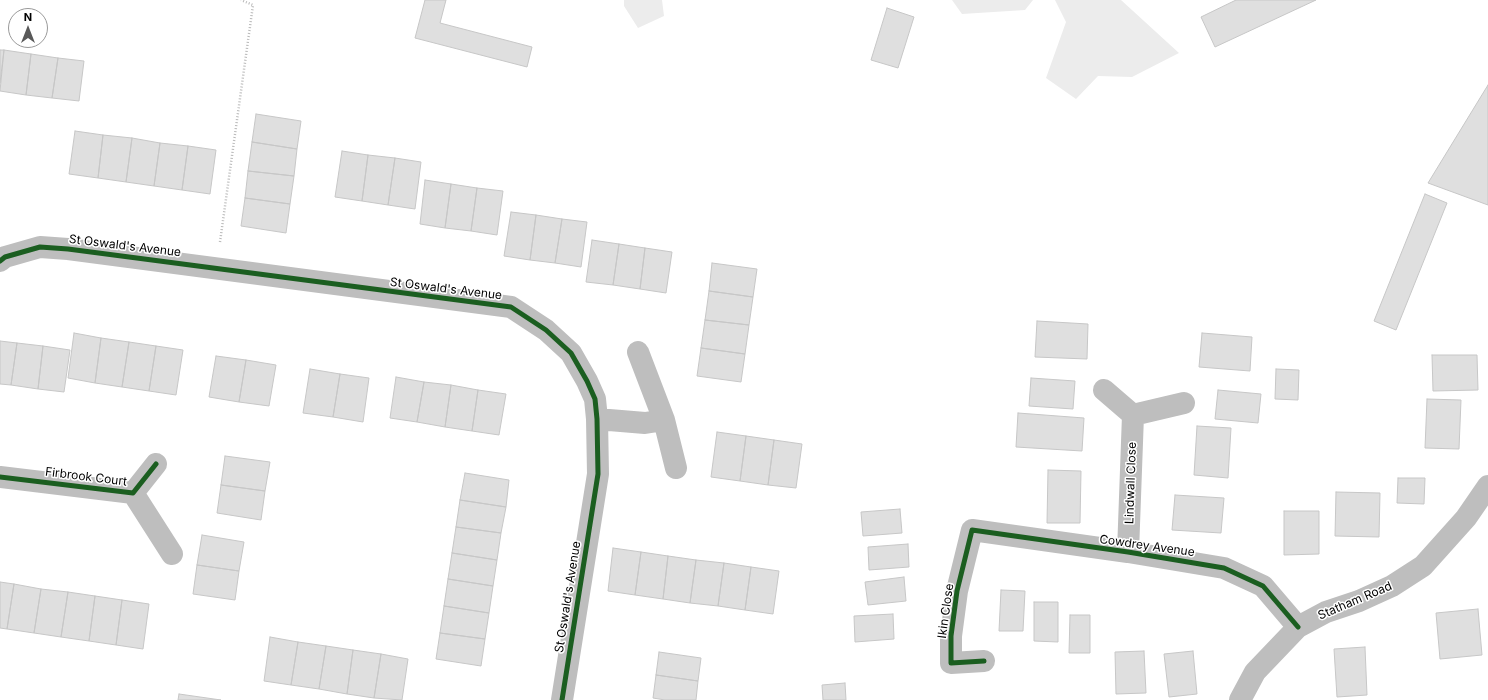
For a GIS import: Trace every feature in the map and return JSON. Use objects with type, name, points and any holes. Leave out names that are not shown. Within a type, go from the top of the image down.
[{"type":"street","name":"St Oswald's Avenue","points":[[0,261],[5,257],[40,247],[68,249],[511,307],[546,330],[572,353],[588,381],[594,399],[597,419],[598,474],[562,700]]},
{"type":"street","points":[[638,352],[664,420],[676,468]]},
{"type":"street","points":[[1104,390],[1133,415],[1184,403]]},
{"type":"street","name":"Lindwall Close","points":[[1128,552],[1133,415]]},
{"type":"street","points":[[597,419],[645,424],[664,420]]},
{"type":"street","name":"Firbrook Court","points":[[133,493],[156,464]]},
{"type":"street","name":"Firbrook Court","points":[[0,477],[133,493]]},
{"type":"street","name":"Statham Road","points":[[1240,700],[1255,672],[1298,626],[1326,612],[1359,601],[1392,586],[1422,566],[1466,518],[1488,486]]},
{"type":"street","name":"Firbrook Court","points":[[133,493],[172,554]]},
{"type":"street","name":"Cowdrey Avenue","points":[[972,530],[1128,552],[1224,568],[1263,586],[1298,626]]},
{"type":"street","name":"Ikin Close","points":[[972,530],[957,591],[951,636],[951,663],[984,661]]},
{"type":"path","points":[[216,268],[253,5],[241,0]]},
{"type":"shaded area","points":[[624,0],[662,0],[664,16],[638,28],[624,6]]},
{"type":"shaded area","points":[[952,0],[1033,0],[1025,10],[962,14]]},
{"type":"shaded area","points":[[1055,0],[1121,0],[1179,53],[1132,77],[1098,76],[1076,99],[1046,78],[1066,22]]},
{"type":"building","points":[[425,0],[446,0],[440,23],[532,47],[527,67],[415,38]]},
{"type":"building","points":[[1236,0],[1316,0],[1215,47],[1201,17]]},
{"type":"building","points":[[887,8],[914,17],[898,68],[871,60]]},
{"type":"building","points":[[0,50],[4,50],[0,83]]},
{"type":"building","points":[[4,50],[31,54],[26,95],[0,91]]},
{"type":"building","points":[[31,54],[58,58],[52,98],[26,95]]},
{"type":"building","points":[[58,58],[84,61],[79,101],[52,98]]},
{"type":"building","points":[[1488,85],[1488,205],[1428,183]]},
{"type":"building","points":[[256,114],[301,121],[297,149],[252,142]]},
{"type":"building","points":[[75,131],[103,135],[98,178],[69,174]]},
{"type":"building","points":[[103,135],[132,138],[126,182],[98,178]]},
{"type":"building","points":[[132,138],[160,143],[154,186],[126,182]]},
{"type":"building","points":[[252,142],[297,149],[294,176],[248,171]]},
{"type":"building","points":[[160,143],[188,146],[182,190],[154,186]]},
{"type":"building","points":[[188,146],[216,150],[210,194],[182,190]]},
{"type":"building","points":[[342,151],[368,155],[362,201],[335,197]]},
{"type":"building","points":[[368,155],[395,158],[388,205],[362,201]]},
{"type":"building","points":[[395,158],[421,162],[415,209],[388,205]]},
{"type":"building","points":[[248,171],[294,176],[290,204],[245,198]]},
{"type":"building","points":[[425,180],[451,184],[445,228],[420,224]]},
{"type":"building","points":[[451,184],[477,188],[471,231],[445,228]]},
{"type":"building","points":[[477,188],[503,191],[497,235],[471,231]]},
{"type":"building","points":[[1425,194],[1447,203],[1396,330],[1374,321]]},
{"type":"building","points":[[245,198],[290,204],[286,233],[241,226]]},
{"type":"building","points":[[511,212],[536,215],[530,260],[504,256]]},
{"type":"building","points":[[536,215],[562,219],[555,263],[530,260]]},
{"type":"building","points":[[562,219],[587,222],[581,267],[555,263]]},
{"type":"building","points":[[592,240],[619,244],[613,285],[586,282]]},
{"type":"building","points":[[619,244],[645,248],[640,289],[613,285]]},
{"type":"building","points":[[645,248],[672,252],[666,293],[640,289]]},
{"type":"building","points":[[712,263],[757,269],[753,297],[709,291]]},
{"type":"building","points":[[709,291],[753,297],[749,325],[705,320]]},
{"type":"building","points":[[705,320],[749,325],[745,354],[701,348]]},
{"type":"building","points":[[1037,321],[1088,324],[1087,359],[1035,357]]},
{"type":"building","points":[[74,333],[101,338],[95,383],[68,378]]},
{"type":"building","points":[[1202,333],[1252,337],[1250,371],[1199,367]]},
{"type":"building","points":[[101,338],[129,342],[122,387],[95,383]]},
{"type":"building","points":[[0,341],[17,343],[11,385],[0,384]]},
{"type":"building","points":[[129,342],[156,346],[149,391],[122,387]]},
{"type":"building","points":[[17,343],[43,346],[38,389],[11,385]]},
{"type":"building","points":[[43,346],[70,350],[64,392],[38,389]]},
{"type":"building","points":[[156,346],[183,350],[176,395],[149,391]]},
{"type":"building","points":[[701,348],[745,354],[741,382],[697,376]]},
{"type":"building","points":[[1432,355],[1477,355],[1478,390],[1433,391]]},
{"type":"building","points":[[216,356],[246,360],[239,402],[209,397]]},
{"type":"building","points":[[246,360],[276,365],[269,406],[239,402]]},
{"type":"building","points":[[310,369],[340,374],[333,417],[303,413]]},
{"type":"building","points":[[1276,369],[1299,370],[1298,400],[1275,399]]},
{"type":"building","points":[[340,374],[369,378],[363,422],[333,417]]},
{"type":"building","points":[[396,377],[424,382],[417,422],[390,418]]},
{"type":"building","points":[[1031,378],[1075,381],[1073,409],[1029,406]]},
{"type":"building","points":[[424,382],[451,385],[445,427],[417,422]]},
{"type":"building","points":[[451,385],[478,390],[472,431],[445,427]]},
{"type":"building","points":[[478,390],[506,394],[499,435],[472,431]]},
{"type":"building","points":[[1218,390],[1261,394],[1258,423],[1215,419]]},
{"type":"building","points":[[1427,399],[1461,400],[1459,449],[1425,448]]},
{"type":"building","points":[[1018,413],[1084,418],[1082,451],[1016,447]]},
{"type":"building","points":[[1197,426],[1231,428],[1228,478],[1194,475]]},
{"type":"building","points":[[717,432],[746,436],[740,481],[711,477]]},
{"type":"building","points":[[746,436],[774,440],[768,485],[740,481]]},
{"type":"building","points":[[774,440],[802,444],[796,488],[768,485]]},
{"type":"building","points":[[225,456],[270,462],[265,491],[221,485]]},
{"type":"building","points":[[1048,470],[1081,471],[1080,523],[1047,523]]},
{"type":"building","points":[[465,473],[509,480],[506,507],[460,500]]},
{"type":"building","points":[[1398,478],[1425,478],[1424,504],[1397,503]]},
{"type":"building","points":[[221,485],[265,491],[261,520],[217,513]]},
{"type":"building","points":[[1336,492],[1380,493],[1379,537],[1335,536]]},
{"type":"building","points":[[1175,495],[1224,498],[1221,533],[1172,530]]},
{"type":"building","points":[[460,500],[506,507],[501,533],[456,527]]},
{"type":"building","points":[[900,509],[902,533],[863,536],[861,512]]},
{"type":"building","points":[[1284,511],[1319,511],[1319,554],[1284,555]]},
{"type":"building","points":[[456,527],[501,533],[497,560],[452,553]]},
{"type":"building","points":[[202,535],[244,542],[239,571],[197,565]]},
{"type":"building","points":[[908,544],[909,567],[869,570],[868,547]]},
{"type":"building","points":[[613,548],[641,552],[635,595],[608,591]]},
{"type":"building","points":[[641,552],[668,556],[663,599],[635,595]]},
{"type":"building","points":[[452,553],[497,560],[493,586],[448,579]]},
{"type":"building","points":[[668,556],[696,560],[690,603],[663,599]]},
{"type":"building","points":[[696,560],[724,563],[718,606],[690,603]]},
{"type":"building","points":[[724,563],[751,567],[745,610],[718,606]]},
{"type":"building","points":[[197,565],[239,571],[235,600],[193,594]]},
{"type":"building","points":[[751,567],[779,571],[773,614],[745,610]]},
{"type":"building","points":[[904,577],[906,601],[868,605],[865,582]]},
{"type":"building","points":[[448,579],[493,586],[489,613],[444,606]]},
{"type":"building","points":[[0,582],[14,584],[7,629],[0,628]]},
{"type":"building","points":[[14,584],[41,589],[34,633],[7,629]]},
{"type":"building","points":[[41,589],[68,592],[61,637],[34,633]]},
{"type":"building","points":[[1001,590],[1025,591],[1023,631],[999,631]]},
{"type":"building","points":[[68,592],[95,596],[89,641],[61,637]]},
{"type":"building","points":[[95,596],[122,600],[116,645],[89,641]]},
{"type":"building","points":[[122,600],[149,604],[143,649],[116,645]]},
{"type":"building","points":[[1034,602],[1058,602],[1058,642],[1034,641]]},
{"type":"building","points":[[444,606],[489,613],[485,639],[440,633]]},
{"type":"building","points":[[1478,609],[1482,655],[1440,659],[1436,613]]},
{"type":"building","points":[[893,614],[894,639],[855,642],[854,616]]},
{"type":"building","points":[[1070,615],[1090,615],[1090,653],[1069,653]]},
{"type":"building","points":[[440,633],[485,639],[481,666],[436,659]]},
{"type":"building","points":[[270,637],[298,642],[291,685],[264,681]]},
{"type":"building","points":[[298,642],[326,646],[319,689],[291,685]]},
{"type":"building","points":[[326,646],[353,650],[347,694],[319,689]]},
{"type":"building","points":[[1365,647],[1367,695],[1337,697],[1334,649]]},
{"type":"building","points":[[353,650],[381,654],[374,698],[347,694]]},
{"type":"building","points":[[1144,651],[1146,693],[1116,694],[1115,652]]},
{"type":"building","points":[[1193,651],[1197,694],[1169,697],[1164,654]]},
{"type":"building","points":[[659,652],[701,658],[698,681],[656,675]]},
{"type":"building","points":[[381,654],[408,659],[402,700],[374,698]]},
{"type":"building","points":[[656,675],[698,681],[696,700],[665,700],[653,698]]},
{"type":"building","points":[[845,683],[846,700],[823,700],[822,685]]},
{"type":"building","points":[[179,694],[221,700],[178,700]]},
{"type":"cycle path","points":[[0,261],[5,257],[40,247],[68,249],[511,307],[546,330],[571,353],[587,381],[595,399],[597,419],[598,474],[562,700]]},
{"type":"cycle path","points":[[0,477],[133,493],[156,464]]},
{"type":"cycle path","points":[[984,661],[951,663],[951,636],[957,591],[972,530],[1128,552],[1224,568],[1263,586],[1298,627]]}]
